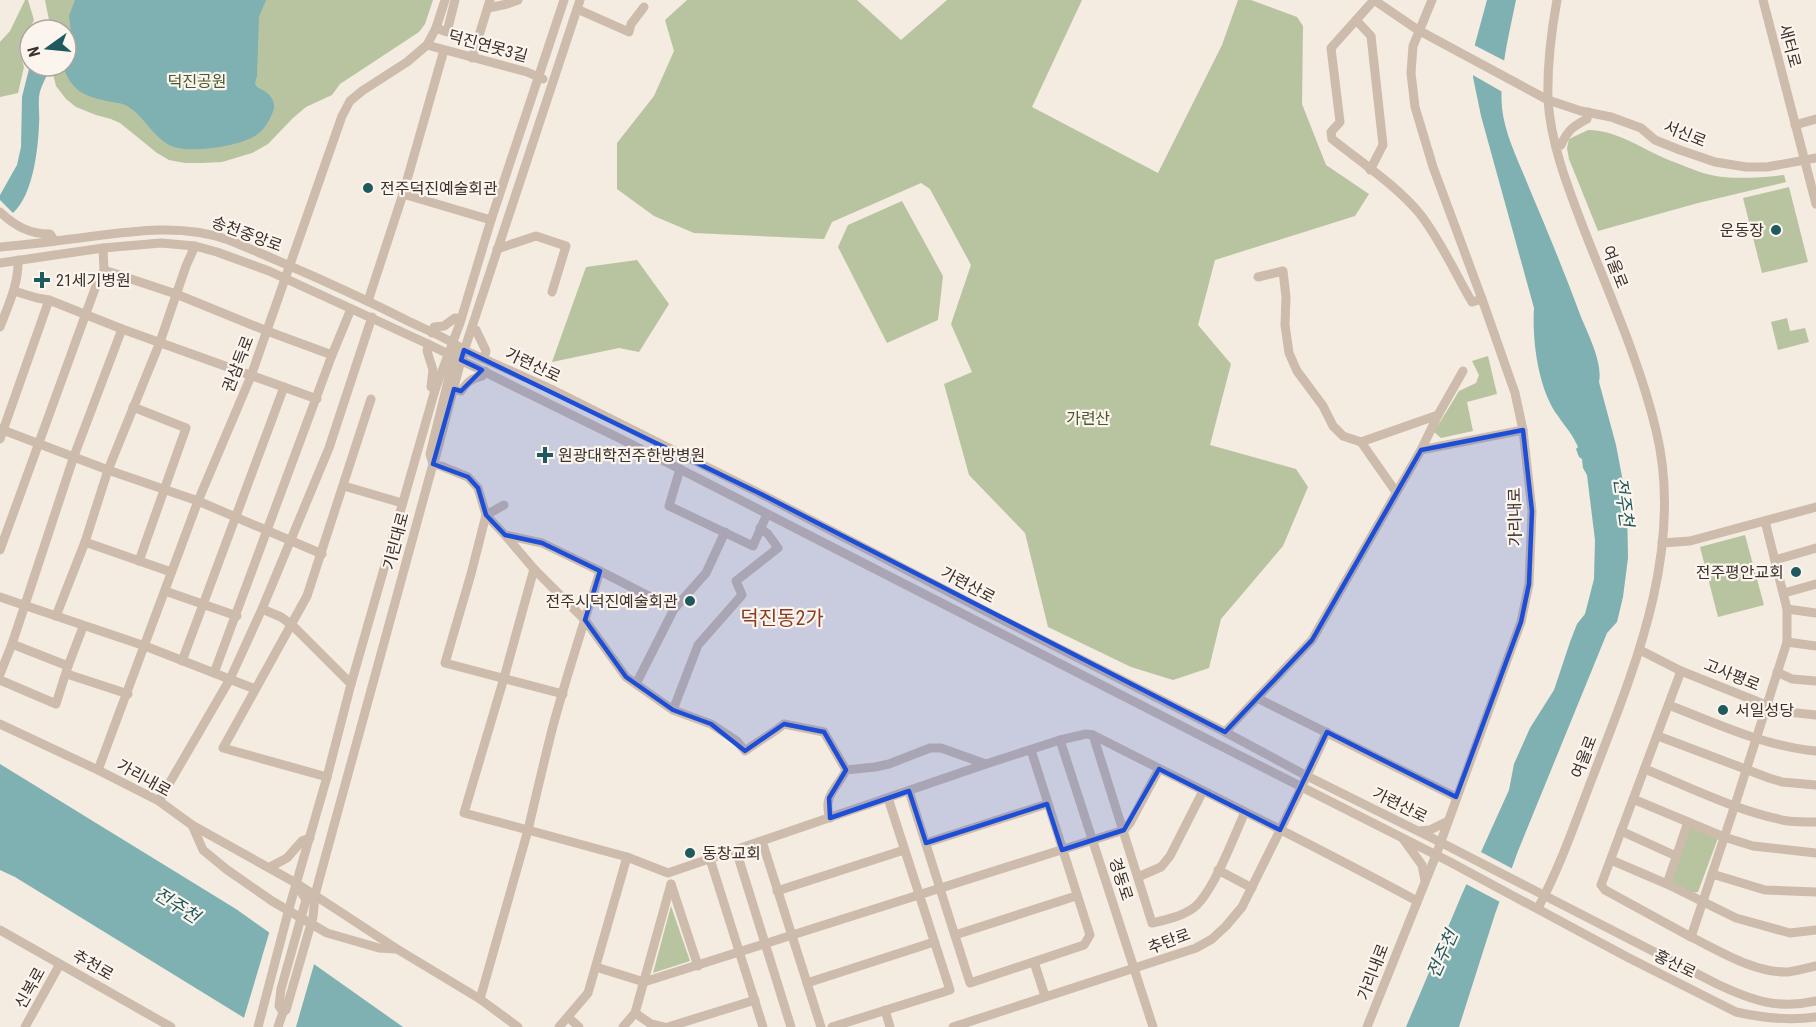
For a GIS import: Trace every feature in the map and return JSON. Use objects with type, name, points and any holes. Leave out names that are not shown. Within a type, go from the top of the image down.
[{"type":"street","name":"권삼득로","points":[[98,770],[198,501],[267,331],[339,124],[350,101],[427,45],[436,28],[445,0]]},
{"type":"street","points":[[436,28],[447,32],[455,0]]},
{"type":"street","points":[[472,58],[489,4],[507,4],[518,0]]},
{"type":"street","name":"기린대로","points":[[278,1027],[283,1012],[286,1010],[313,917],[315,895],[454,389],[455,352],[461,320],[491,220],[564,0]]},
{"type":"street","points":[[1374,0],[1331,48],[1340,122],[1332,132],[1332,139],[1407,200],[1421,216],[1445,253],[1472,302],[1482,299]]},
{"type":"street","name":"서신로","points":[[1374,0],[1418,30],[1548,100],[1611,117],[1641,129],[1655,140],[1680,150],[1726,165],[1767,167],[1816,158]]},
{"type":"street","name":"가리내로","points":[[1367,1027],[1436,855],[1521,622],[1529,584],[1532,511],[1515,393],[1432,167],[1415,107],[1411,73],[1413,46],[1432,0]]},
{"type":"street","name":"여울로","points":[[1535,906],[1562,857],[1640,650],[1651,606],[1662,543],[1664,488],[1660,448],[1644,388],[1569,191],[1556,147],[1548,100],[1551,37],[1557,0]]},
{"type":"street","name":"새터로","points":[[1763,0],[1816,200]]},
{"type":"street","points":[[578,5],[629,32],[631,24],[644,8]]},
{"type":"street","name":"기린대로","points":[[258,1027],[351,684],[435,390],[455,352],[472,328],[578,5]]},
{"type":"street","points":[[1356,20],[1371,36],[1383,145],[1371,170]]},
{"type":"street","name":"덕진연못3길","points":[[427,45],[527,72],[539,78]]},
{"type":"street","points":[[369,301],[403,194],[444,50]]},
{"type":"street","points":[[539,78],[552,81]]},
{"type":"street","points":[[1556,147],[1561,145],[1570,129],[1587,119],[1588,112]]},
{"type":"street","points":[[1795,124],[1816,119]]},
{"type":"street","points":[[403,194],[491,220]]},
{"type":"street","points":[[0,212],[22,229],[37,234],[50,234],[55,242]]},
{"type":"street","name":"송천중앙로","points":[[0,247],[170,230],[212,234],[369,301],[432,333],[455,352]]},
{"type":"street","points":[[497,249],[536,236],[566,246],[552,292]]},
{"type":"street","name":"송천중앙로","points":[[7,260],[161,243],[195,246],[269,271],[428,344],[455,352]]},
{"type":"street","points":[[56,616],[85,542],[108,470],[160,342],[195,246]]},
{"type":"street","points":[[0,550],[97,283],[104,270],[103,248]]},
{"type":"street","points":[[0,327],[14,291],[18,270],[7,260]]},
{"type":"street","points":[[104,270],[176,294],[333,355]]},
{"type":"street","points":[[1258,277],[1283,272],[1286,297],[1285,325],[1289,353],[1297,371],[1323,406],[1333,426],[1343,436],[1361,442],[1396,492]]},
{"type":"street","points":[[14,291],[49,300],[122,329],[317,399]]},
{"type":"street","points":[[49,300],[1,433],[74,456],[165,491],[198,501],[322,554]]},
{"type":"street","points":[[214,673],[351,309]]},
{"type":"street","points":[[159,801],[230,679],[262,609],[329,448],[372,317]]},
{"type":"street","points":[[432,333],[434,327],[444,326],[455,318],[461,320]]},
{"type":"street","points":[[382,322],[388,320],[455,352],[430,454],[433,464],[468,477],[478,488],[486,515],[534,569],[585,620],[626,677],[673,710],[711,724],[737,741],[745,751],[770,736],[784,724],[824,732],[846,770]]},
{"type":"street","points":[[472,328],[476,330],[486,351],[484,359]]},
{"type":"street","points":[[0,674],[74,456],[122,329]]},
{"type":"street","points":[[428,344],[427,351],[433,370],[431,387],[435,390]]},
{"type":"street","name":"가련산로","points":[[455,352],[484,359],[551,389],[761,494],[1540,894]]},
{"type":"street","name":"가련산로","points":[[455,352],[485,371],[1450,862]]},
{"type":"street","points":[[454,389],[462,391],[468,382],[482,376],[485,371]]},
{"type":"street","points":[[1226,732],[1312,640],[1464,371]]},
{"type":"street","points":[[182,661],[284,387]]},
{"type":"street","points":[[327,777],[224,748],[307,596],[371,399]]},
{"type":"street","points":[[133,407],[186,428],[139,561]]},
{"type":"street","points":[[1361,442],[1438,415]]},
{"type":"street","points":[[1421,450],[1522,430]]},
{"type":"street","points":[[680,469],[669,506],[753,546],[767,514]]},
{"type":"street","points":[[344,486],[402,503]]},
{"type":"street","points":[[504,505],[486,515],[445,663],[563,694]]},
{"type":"street","points":[[1662,543],[1690,541],[1816,507]]},
{"type":"street","points":[[1690,937],[1735,805],[1786,642],[1787,609],[1765,520]]},
{"type":"street","points":[[673,710],[698,645],[742,596],[736,581],[778,548],[768,534],[760,528]]},
{"type":"street","points":[[636,684],[674,609],[706,573],[725,532]]},
{"type":"street","points":[[505,535],[542,543],[674,609]]},
{"type":"street","points":[[85,542],[171,572]]},
{"type":"street","points":[[1775,560],[1816,548]]},
{"type":"street","points":[[534,569],[464,813],[627,857],[668,873],[986,764],[1086,734],[1093,735],[1417,901]]},
{"type":"street","points":[[480,999],[528,830],[553,725],[600,571]]},
{"type":"street","points":[[1784,593],[1816,584]]},
{"type":"street","points":[[165,591],[237,616]]},
{"type":"street","points":[[0,597],[83,627],[145,646],[255,689]]},
{"type":"street","points":[[262,609],[281,617],[292,625],[351,684]]},
{"type":"street","points":[[1787,609],[1816,613]]},
{"type":"street","points":[[0,680],[56,704],[83,627]]},
{"type":"street","points":[[1786,642],[1816,646]]},
{"type":"street","points":[[12,644],[67,670],[128,694]]},
{"type":"street","name":"고사평로","points":[[1640,650],[1681,671],[1766,705],[1788,712],[1816,715]]},
{"type":"street","points":[[1681,671],[1601,885],[1605,890],[1690,937],[1746,963],[1768,970],[1789,972],[1816,966]]},
{"type":"street","points":[[1777,672],[1792,679],[1816,681]]},
{"type":"street","points":[[1257,698],[1456,797]]},
{"type":"street","points":[[1669,705],[1755,739],[1793,749],[1816,751]]},
{"type":"street","name":"가리내로","points":[[0,724],[159,801],[192,825],[296,883],[480,999],[518,1027]]},
{"type":"street","name":"추탄로","points":[[953,1027],[1196,948],[1212,939],[1242,907],[1327,732]]},
{"type":"street","points":[[1093,735],[1152,923],[1173,918],[1193,909],[1209,892],[1245,812]]},
{"type":"street","points":[[1658,736],[1782,782],[1816,785]]},
{"type":"street","name":"경동로","points":[[1060,740],[1153,1027]]},
{"type":"street","points":[[846,770],[889,764],[930,748],[941,748],[986,764]]},
{"type":"street","points":[[909,791],[970,982],[1034,962],[1084,945],[1090,935],[1031,750]]},
{"type":"street","points":[[596,968],[644,982],[1124,830],[1130,824],[1159,769]]},
{"type":"street","points":[[1645,769],[1771,817],[1789,821],[1816,822]]},
{"type":"street","points":[[830,818],[827,808],[829,798],[846,770]]},
{"type":"street","points":[[1138,877],[1161,867],[1170,856],[1203,791]]},
{"type":"street","points":[[832,1027],[950,990],[888,798]]},
{"type":"street","points":[[1633,799],[1724,837],[1753,846],[1816,853]]},
{"type":"street","points":[[926,843],[1047,804]]},
{"type":"street","points":[[1419,831],[1430,830],[1448,821]]},
{"type":"street","points":[[1667,884],[1688,822]]},
{"type":"street","points":[[192,825],[203,850],[272,901],[327,933],[379,948],[398,949]]},
{"type":"street","points":[[1621,831],[1676,856]]},
{"type":"street","points":[[270,867],[287,858],[302,841],[310,838]]},
{"type":"street","points":[[1402,838],[1422,865],[1425,881]]},
{"type":"street","points":[[762,841],[821,1027]]},
{"type":"street","points":[[736,850],[791,1027]]},
{"type":"street","points":[[777,891],[904,850]]},
{"type":"street","points":[[559,1027],[588,993],[627,857]]},
{"type":"street","points":[[710,859],[763,1027]]},
{"type":"street","points":[[1611,860],[1736,918],[1790,933],[1816,930]]},
{"type":"street","name":"홍산로","points":[[1450,862],[1627,957],[1736,1012],[1792,1020],[1816,1017]]},
{"type":"street","points":[[1218,870],[1252,888]]},
{"type":"street","points":[[668,873],[698,966]]},
{"type":"street","points":[[1712,874],[1765,890],[1816,892]]},
{"type":"street","name":"기린대로","points":[[283,1012],[279,1006],[281,989],[306,900],[296,883]]},
{"type":"street","points":[[623,1027],[635,1013],[671,884]]},
{"type":"street","name":"홍산로","points":[[1540,894],[1746,997],[1771,1004],[1801,1004],[1816,1001]]},
{"type":"street","points":[[956,935],[1076,896]]},
{"type":"street","name":"추천로","points":[[0,930],[161,1025],[171,1027]]},
{"type":"street","points":[[807,983],[934,942]]},
{"type":"street","points":[[1034,962],[1045,996]]},
{"type":"street","name":"신복로","points":[[25,1027],[60,964]]},
{"type":"street","points":[[635,1013],[651,1024],[666,1027],[755,1000]]},
{"type":"street","points":[[885,1010],[890,1027]]},
{"type":"street","points":[[568,1017],[579,1027]]},
{"type":"highlighted area","points":[[464,350],[761,494],[1225,732],[1312,640],[1421,450],[1523,430],[1532,511],[1529,584],[1521,622],[1456,797],[1327,732],[1280,830],[1159,769],[1124,830],[1062,850],[1047,804],[926,843],[909,791],[830,818],[829,798],[846,770],[824,732],[784,724],[745,751],[711,724],[673,710],[626,677],[585,620],[600,571],[542,543],[505,535],[486,515],[478,488],[468,477],[433,464],[454,389],[461,391],[482,370],[461,360]]},
{"type":"green space","points":[[25,0],[28,0],[33,18],[18,18],[18,78],[21,78],[18,93],[0,97],[0,42],[10,31]]},
{"type":"green space","name":"덕진공원","points":[[45,0],[433,0],[425,24],[419,32],[340,84],[332,95],[306,107],[268,144],[252,153],[222,162],[202,163],[169,160],[120,123],[76,107],[66,99],[56,86],[54,78],[78,78],[78,18],[49,18]]},
{"type":"green space","name":"가련산","points":[[687,0],[857,0],[901,40],[947,0],[1082,0],[1032,107],[1158,173],[1222,45],[1238,0],[1251,0],[1297,17],[1303,26],[1302,104],[1326,165],[1369,194],[1355,216],[1215,260],[1198,325],[1231,364],[1210,445],[1296,469],[1308,487],[1283,546],[1221,619],[1209,668],[1173,680],[1131,667],[1048,627],[1025,533],[969,475],[944,384],[972,372],[951,324],[971,265],[930,189],[921,183],[832,222],[824,239],[694,233],[654,216],[617,189],[617,143],[654,96],[674,51],[665,20]]},
{"type":"green space","points":[[1588,130],[1621,137],[1664,158],[1711,175],[1739,178],[1784,175],[1786,182],[1698,203],[1598,231],[1569,159],[1567,148],[1569,139]]},
{"type":"green space","name":"운동장","points":[[1789,187],[1808,262],[1762,273],[1743,198]]},
{"type":"green space","points":[[902,201],[943,276],[938,320],[887,343],[838,247],[848,225]]},
{"type":"green space","points":[[637,260],[669,304],[639,352],[619,348],[552,362],[586,267]]},
{"type":"green space","points":[[1787,318],[1790,331],[1805,328],[1809,342],[1778,350],[1771,322]]},
{"type":"green space","points":[[1488,356],[1497,394],[1467,402],[1473,431],[1441,438],[1434,432],[1459,391],[1476,383],[1479,375],[1472,361]]},
{"type":"green space","points":[[1745,535],[1764,605],[1718,617],[1700,547]]},
{"type":"green space","points":[[1689,826],[1718,838],[1698,892],[1691,893],[1672,882]]},
{"type":"green space","points":[[671,906],[690,961],[653,973]]},
{"type":"water","points":[[75,0],[266,0],[259,17],[255,83],[269,95],[274,103],[273,112],[267,124],[252,138],[232,145],[186,149],[170,145],[156,135],[139,115],[125,105],[91,97],[79,91],[70,81],[68,78],[78,78],[78,18],[69,18]]},
{"type":"water","name":"전주천","points":[[1487,0],[1516,0],[1503,67],[1501,94],[1506,129],[1597,358],[1599,382],[1616,445],[1627,503],[1628,558],[1617,622],[1607,633],[1518,851],[1459,1027],[1406,1027],[1509,790],[1514,764],[1530,728],[1554,690],[1577,624],[1585,614],[1594,579],[1595,540],[1587,475],[1576,449],[1578,447],[1576,442],[1551,405],[1541,378],[1535,349],[1534,308],[1481,116],[1473,77],[1475,44]]},
{"type":"water","points":[[27,78],[45,78],[39,97],[38,135],[33,172],[25,195],[13,213],[0,200],[0,195],[17,165],[21,147],[22,97]]},
{"type":"water","name":"전주천","points":[[0,764],[236,909],[403,1027],[259,1027],[0,870]]},
{"type":"pier","points":[[1472,44],[1507,62],[1506,94],[1471,74]]},
{"type":"pier","points":[[1479,851],[1515,870],[1502,903],[1464,883]]},
{"type":"pier","points":[[270,930],[315,961],[296,1027],[253,1027],[243,1021]]},
{"type":"place","name":"전주덕진예술회관","points":[[368,188]]},
{"type":"place","name":"운동장","points":[[1776,230]]},
{"type":"place","name":"21세기병원","points":[[42,280]]},
{"type":"place","name":"원광대학전주한방병원","points":[[545,455]]},
{"type":"place","name":"전주평안교회","points":[[1796,572]]},
{"type":"place","name":"전주시덕진예술회관","points":[[690,601]]},
{"type":"place","name":"서일성당","points":[[1723,710]]},
{"type":"place","name":"동창교회","points":[[690,853]]},
{"type":"district","name":"덕진동2가","points":[[782,618]]}]
